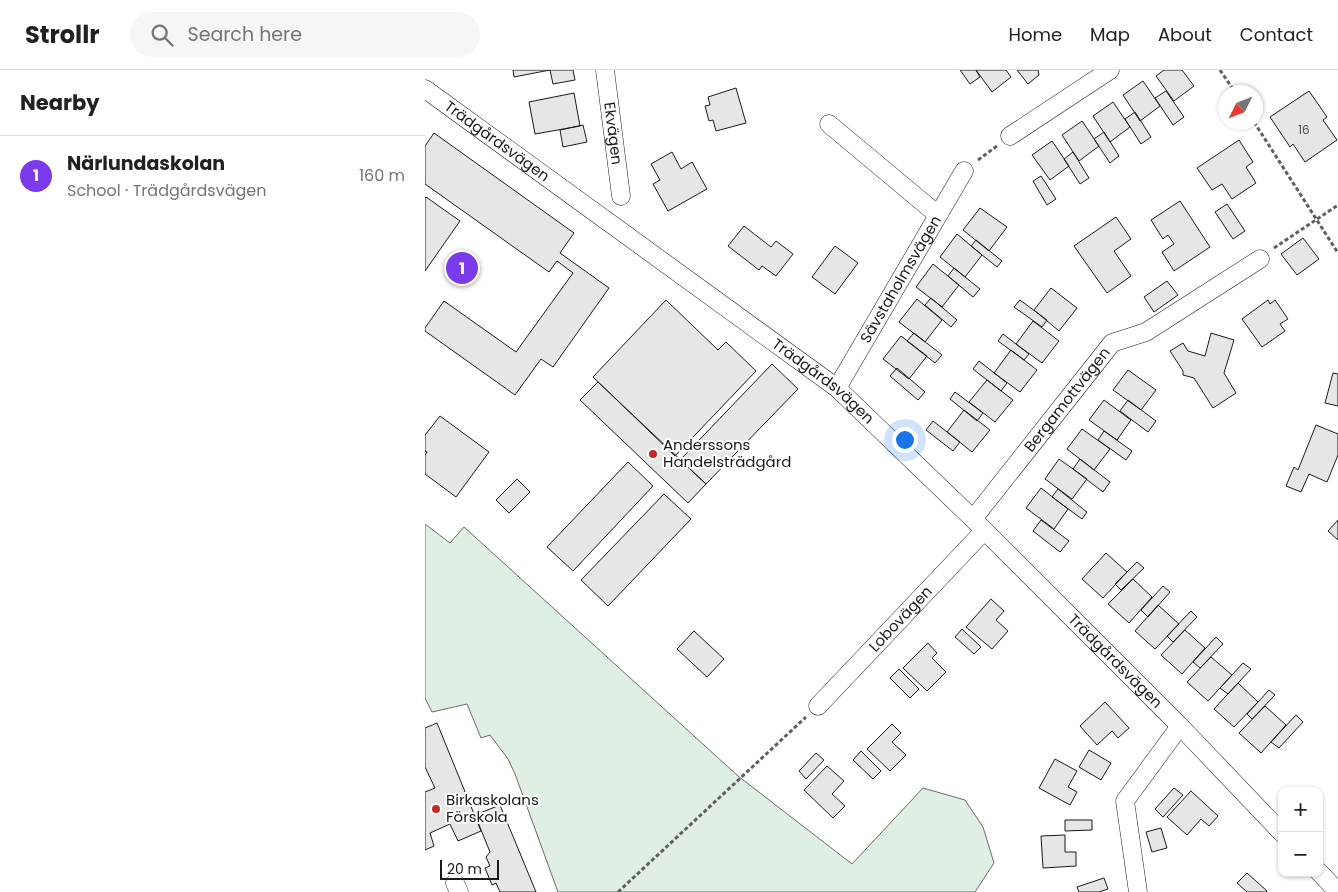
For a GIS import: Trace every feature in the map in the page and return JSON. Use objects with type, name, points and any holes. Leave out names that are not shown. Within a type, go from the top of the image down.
[{"type":"street","name":"Ekvägen","points":[[605,70],[621,196]]},
{"type":"street","points":[[1010,136],[1110,70]]},
{"type":"street","name":"Trädgårdsvägen","points":[[425,89],[837,388],[1180,726],[1281,832]]},
{"type":"street","points":[[829,124],[938,215]]},
{"type":"street","name":"Sävstaholmsvägen","points":[[837,388],[963,171]]},
{"type":"street","name":"Bergamottvägen","points":[[978,525],[1112,343],[1146,332],[1260,259]]},
{"type":"street","name":"Lobovägen","points":[[818,706],[978,525]]},
{"type":"street","points":[[1138,892],[1125,801],[1180,726]]},
{"type":"street","points":[[1323,876],[1338,892]]},
{"type":"path","points":[[1220,70],[1230,85]]},
{"type":"path","points":[[1259,130],[1338,253]]},
{"type":"path","points":[[963,171],[1010,136]]},
{"type":"path","points":[[1260,259],[1338,205]]},
{"type":"path","points":[[618,892],[818,706]]},
{"type":"green space","points":[[425,524],[450,543],[464,527],[738,776],[852,864],[923,788],[965,800],[983,827],[994,863],[975,892],[558,892],[508,759],[490,735],[481,738],[467,704],[432,712],[425,698]]},
{"type":"building","points":[[513,70],[550,70],[514,77]]},
{"type":"building","points":[[550,70],[573,70],[575,80],[553,84]]},
{"type":"building","points":[[960,70],[976,70],[980,77],[970,84]]},
{"type":"building","points":[[976,70],[1006,70],[1011,77],[992,92]]},
{"type":"building","points":[[1017,70],[1038,70],[1039,75],[1028,84]]},
{"type":"building","points":[[1164,70],[1182,70],[1194,86],[1174,101],[1156,76]]},
{"type":"building","points":[[1143,81],[1160,106],[1140,121],[1123,95]]},
{"type":"building","points":[[736,88],[746,123],[716,131],[713,120],[709,121],[705,106],[710,105],[708,97]]},
{"type":"building","points":[[1166,91],[1184,117],[1173,125],[1155,98]]},
{"type":"building","points":[[1309,91],[1327,117],[1323,120],[1337,140],[1305,162],[1293,144],[1290,147],[1270,117]]},
{"type":"building","points":[[574,93],[580,126],[535,134],[529,102]]},
{"type":"building","points":[[1113,102],[1130,127],[1110,142],[1093,116]]},
{"type":"building","points":[[1135,112],[1151,137],[1141,144],[1125,119]]},
{"type":"building","points":[[1082,121],[1099,146],[1079,161],[1062,135]]},
{"type":"building","points":[[583,125],[587,142],[563,147],[560,130]]},
{"type":"building","points":[[1104,132],[1119,156],[1110,163],[1094,139]]},
{"type":"building","points":[[434,133],[574,233],[560,253],[609,288],[553,367],[541,359],[515,395],[425,331],[425,328],[444,301],[516,352],[573,273],[557,261],[549,272],[425,184],[425,146]]},
{"type":"building","points":[[1239,140],[1253,162],[1246,167],[1256,183],[1232,199],[1222,184],[1212,190],[1197,168]]},
{"type":"building","points":[[1052,141],[1069,166],[1050,180],[1032,155]]},
{"type":"building","points":[[672,152],[681,169],[692,162],[707,189],[668,211],[653,184],[660,180],[651,164]]},
{"type":"building","points":[[1073,152],[1089,178],[1080,184],[1064,159]]},
{"type":"building","points":[[1041,176],[1056,199],[1047,205],[1033,181]]},
{"type":"building","points":[[425,198],[460,221],[425,271]]},
{"type":"building","points":[[1180,201],[1210,247],[1174,271],[1162,252],[1174,244],[1168,235],[1163,239],[1151,220]]},
{"type":"building","points":[[1227,204],[1245,231],[1233,239],[1215,212]]},
{"type":"building","points":[[980,208],[1007,227],[989,251],[963,230]]},
{"type":"building","points":[[1116,217],[1131,239],[1114,251],[1131,276],[1107,293],[1074,246]]},
{"type":"building","points":[[744,226],[771,247],[776,241],[793,254],[776,276],[762,266],[759,270],[728,246]]},
{"type":"building","points":[[957,234],[982,255],[965,277],[940,257]]},
{"type":"building","points":[[1303,238],[1319,259],[1297,275],[1281,254]]},
{"type":"building","points":[[976,240],[1002,261],[997,267],[971,246]]},
{"type":"building","points":[[835,246],[858,263],[835,294],[812,277]]},
{"type":"building","points":[[933,264],[959,285],[942,307],[916,287]]},
{"type":"building","points":[[954,268],[980,289],[973,297],[948,276]]},
{"type":"building","points":[[1167,281],[1178,295],[1154,312],[1144,297]]},
{"type":"building","points":[[1051,288],[1077,308],[1059,331],[1034,310]]},
{"type":"building","points":[[931,298],[957,320],[951,327],[925,305]]},
{"type":"building","points":[[917,299],[942,320],[925,342],[899,322]]},
{"type":"building","points":[[666,300],[718,350],[726,342],[756,371],[675,456],[593,377]]},
{"type":"building","points":[[1020,300],[1047,320],[1042,327],[1014,307]]},
{"type":"building","points":[[1268,300],[1270,304],[1275,300],[1288,319],[1280,324],[1285,331],[1262,347],[1242,319]]},
{"type":"building","points":[[1033,321],[1059,341],[1042,363],[1016,344]]},
{"type":"building","points":[[914,333],[942,355],[935,363],[907,341]]},
{"type":"building","points":[[1211,333],[1234,340],[1224,373],[1236,393],[1213,408],[1194,378],[1183,375],[1183,371],[1170,351],[1183,343],[1188,351],[1205,356]]},
{"type":"building","points":[[1003,334],[1029,354],[1024,360],[998,341]]},
{"type":"building","points":[[901,336],[927,356],[909,379],[883,359]]},
{"type":"building","points":[[1011,350],[1037,370],[1020,392],[994,373]]},
{"type":"building","points":[[979,361],[1007,383],[1001,391],[973,369]]},
{"type":"building","points":[[772,364],[798,389],[706,484],[680,460]]},
{"type":"building","points":[[897,368],[925,392],[918,400],[890,376]]},
{"type":"building","points":[[1128,370],[1156,390],[1141,410],[1113,390]]},
{"type":"building","points":[[1333,373],[1338,374],[1338,406],[1325,403]]},
{"type":"building","points":[[987,380],[1013,400],[995,422],[969,402]]},
{"type":"building","points":[[598,382],[706,484],[688,503],[580,400]]},
{"type":"building","points":[[955,392],[983,413],[977,421],[950,399]]},
{"type":"building","points":[[1104,400],[1131,420],[1117,440],[1089,420]]},
{"type":"building","points":[[1128,400],[1156,421],[1148,432],[1120,411]]},
{"type":"building","points":[[964,410],[990,430],[972,452],[947,432]]},
{"type":"building","points":[[440,416],[489,452],[456,497],[425,474],[425,455],[427,452],[425,451],[425,435]]},
{"type":"building","points":[[933,421],[960,442],[953,451],[926,430]]},
{"type":"building","points":[[1316,425],[1338,434],[1338,455],[1327,482],[1309,474],[1301,492],[1286,486],[1294,467],[1298,470]]},
{"type":"building","points":[[1082,429],[1110,449],[1094,470],[1067,449]]},
{"type":"building","points":[[1104,431],[1132,451],[1126,460],[1098,440]]},
{"type":"building","points":[[1059,459],[1087,479],[1072,499],[1045,479]]},
{"type":"building","points":[[1080,459],[1110,482],[1103,492],[1073,469]]},
{"type":"building","points":[[628,462],[653,486],[573,571],[547,547]]},
{"type":"building","points":[[517,479],[530,492],[509,513],[496,500]]},
{"type":"building","points":[[1041,488],[1068,509],[1054,529],[1026,508]]},
{"type":"building","points":[[1058,489],[1087,512],[1082,519],[1052,497]]},
{"type":"building","points":[[664,494],[691,519],[608,606],[581,580]]},
{"type":"building","points":[[1041,520],[1069,541],[1060,552],[1033,531]]},
{"type":"building","points":[[1338,520],[1338,540],[1328,531]]},
{"type":"building","points":[[1106,553],[1127,572],[1103,598],[1082,579]]},
{"type":"building","points":[[1137,562],[1144,568],[1121,590],[1115,584]]},
{"type":"building","points":[[1133,579],[1152,597],[1129,623],[1108,604]]},
{"type":"building","points":[[1163,586],[1170,592],[1148,617],[1141,610]]},
{"type":"building","points":[[991,599],[1004,611],[996,620],[1008,631],[992,649],[966,627]]},
{"type":"building","points":[[1158,605],[1179,624],[1155,649],[1135,631]]},
{"type":"building","points":[[1191,611],[1197,617],[1173,642],[1167,636]]},
{"type":"building","points":[[962,629],[981,647],[974,654],[955,637]]},
{"type":"building","points":[[1185,630],[1205,648],[1182,674],[1161,655]]},
{"type":"building","points":[[694,631],[724,659],[707,677],[677,649]]},
{"type":"building","points":[[1216,637],[1223,644],[1200,668],[1193,662]]},
{"type":"building","points":[[928,643],[937,653],[932,658],[946,672],[927,691],[903,668]]},
{"type":"building","points":[[1211,657],[1232,675],[1208,701],[1187,682]]},
{"type":"building","points":[[1243,663],[1251,669],[1228,694],[1220,688]]},
{"type":"building","points":[[899,669],[919,689],[910,698],[890,678]]},
{"type":"building","points":[[1238,683],[1258,702],[1234,727],[1214,709]]},
{"type":"building","points":[[1269,690],[1275,695],[1252,719],[1247,714]]},
{"type":"building","points":[[1105,702],[1129,728],[1118,738],[1112,731],[1097,745],[1080,726]]},
{"type":"building","points":[[1265,706],[1286,725],[1261,753],[1239,733]]},
{"type":"building","points":[[1296,715],[1303,722],[1279,748],[1271,742]]},
{"type":"building","points":[[437,723],[481,831],[458,841],[450,824],[430,833],[434,846],[425,850],[425,792],[435,788],[425,767],[425,728]]},
{"type":"building","points":[[892,724],[901,733],[892,742],[906,755],[890,771],[867,749]]},
{"type":"building","points":[[1089,750],[1111,763],[1101,780],[1079,767]]},
{"type":"building","points":[[861,751],[881,771],[873,779],[853,760]]},
{"type":"building","points":[[816,753],[824,760],[806,779],[799,771]]},
{"type":"building","points":[[1055,759],[1077,771],[1068,787],[1077,792],[1070,805],[1039,788]]},
{"type":"building","points":[[827,766],[844,781],[832,794],[845,806],[833,818],[804,790]]},
{"type":"building","points":[[1174,788],[1183,795],[1163,817],[1155,809]]},
{"type":"building","points":[[1191,791],[1218,816],[1209,826],[1201,819],[1187,835],[1167,817]]},
{"type":"building","points":[[500,805],[536,892],[500,892],[496,883],[492,885],[485,868],[490,866],[486,857],[490,852],[475,815]]},
{"type":"building","points":[[1065,820],[1092,820],[1092,830],[1065,831]]},
{"type":"building","points":[[1161,828],[1167,848],[1152,852],[1146,832]]},
{"type":"building","points":[[1065,835],[1065,852],[1076,852],[1076,866],[1043,868],[1041,836]]},
{"type":"building","points":[[1247,873],[1267,891],[1247,892],[1237,883]]},
{"type":"building","points":[[1104,878],[1108,889],[1099,892],[1079,892],[1077,887]]},
{"type":"place","name":"Närlundaskolan","points":[[462,268]]},
{"type":"place","name":"Anderssons Handelsträdgård","points":[[653,454]]},
{"type":"place","name":"Birkaskolans Förskola","points":[[436,809]]}]
